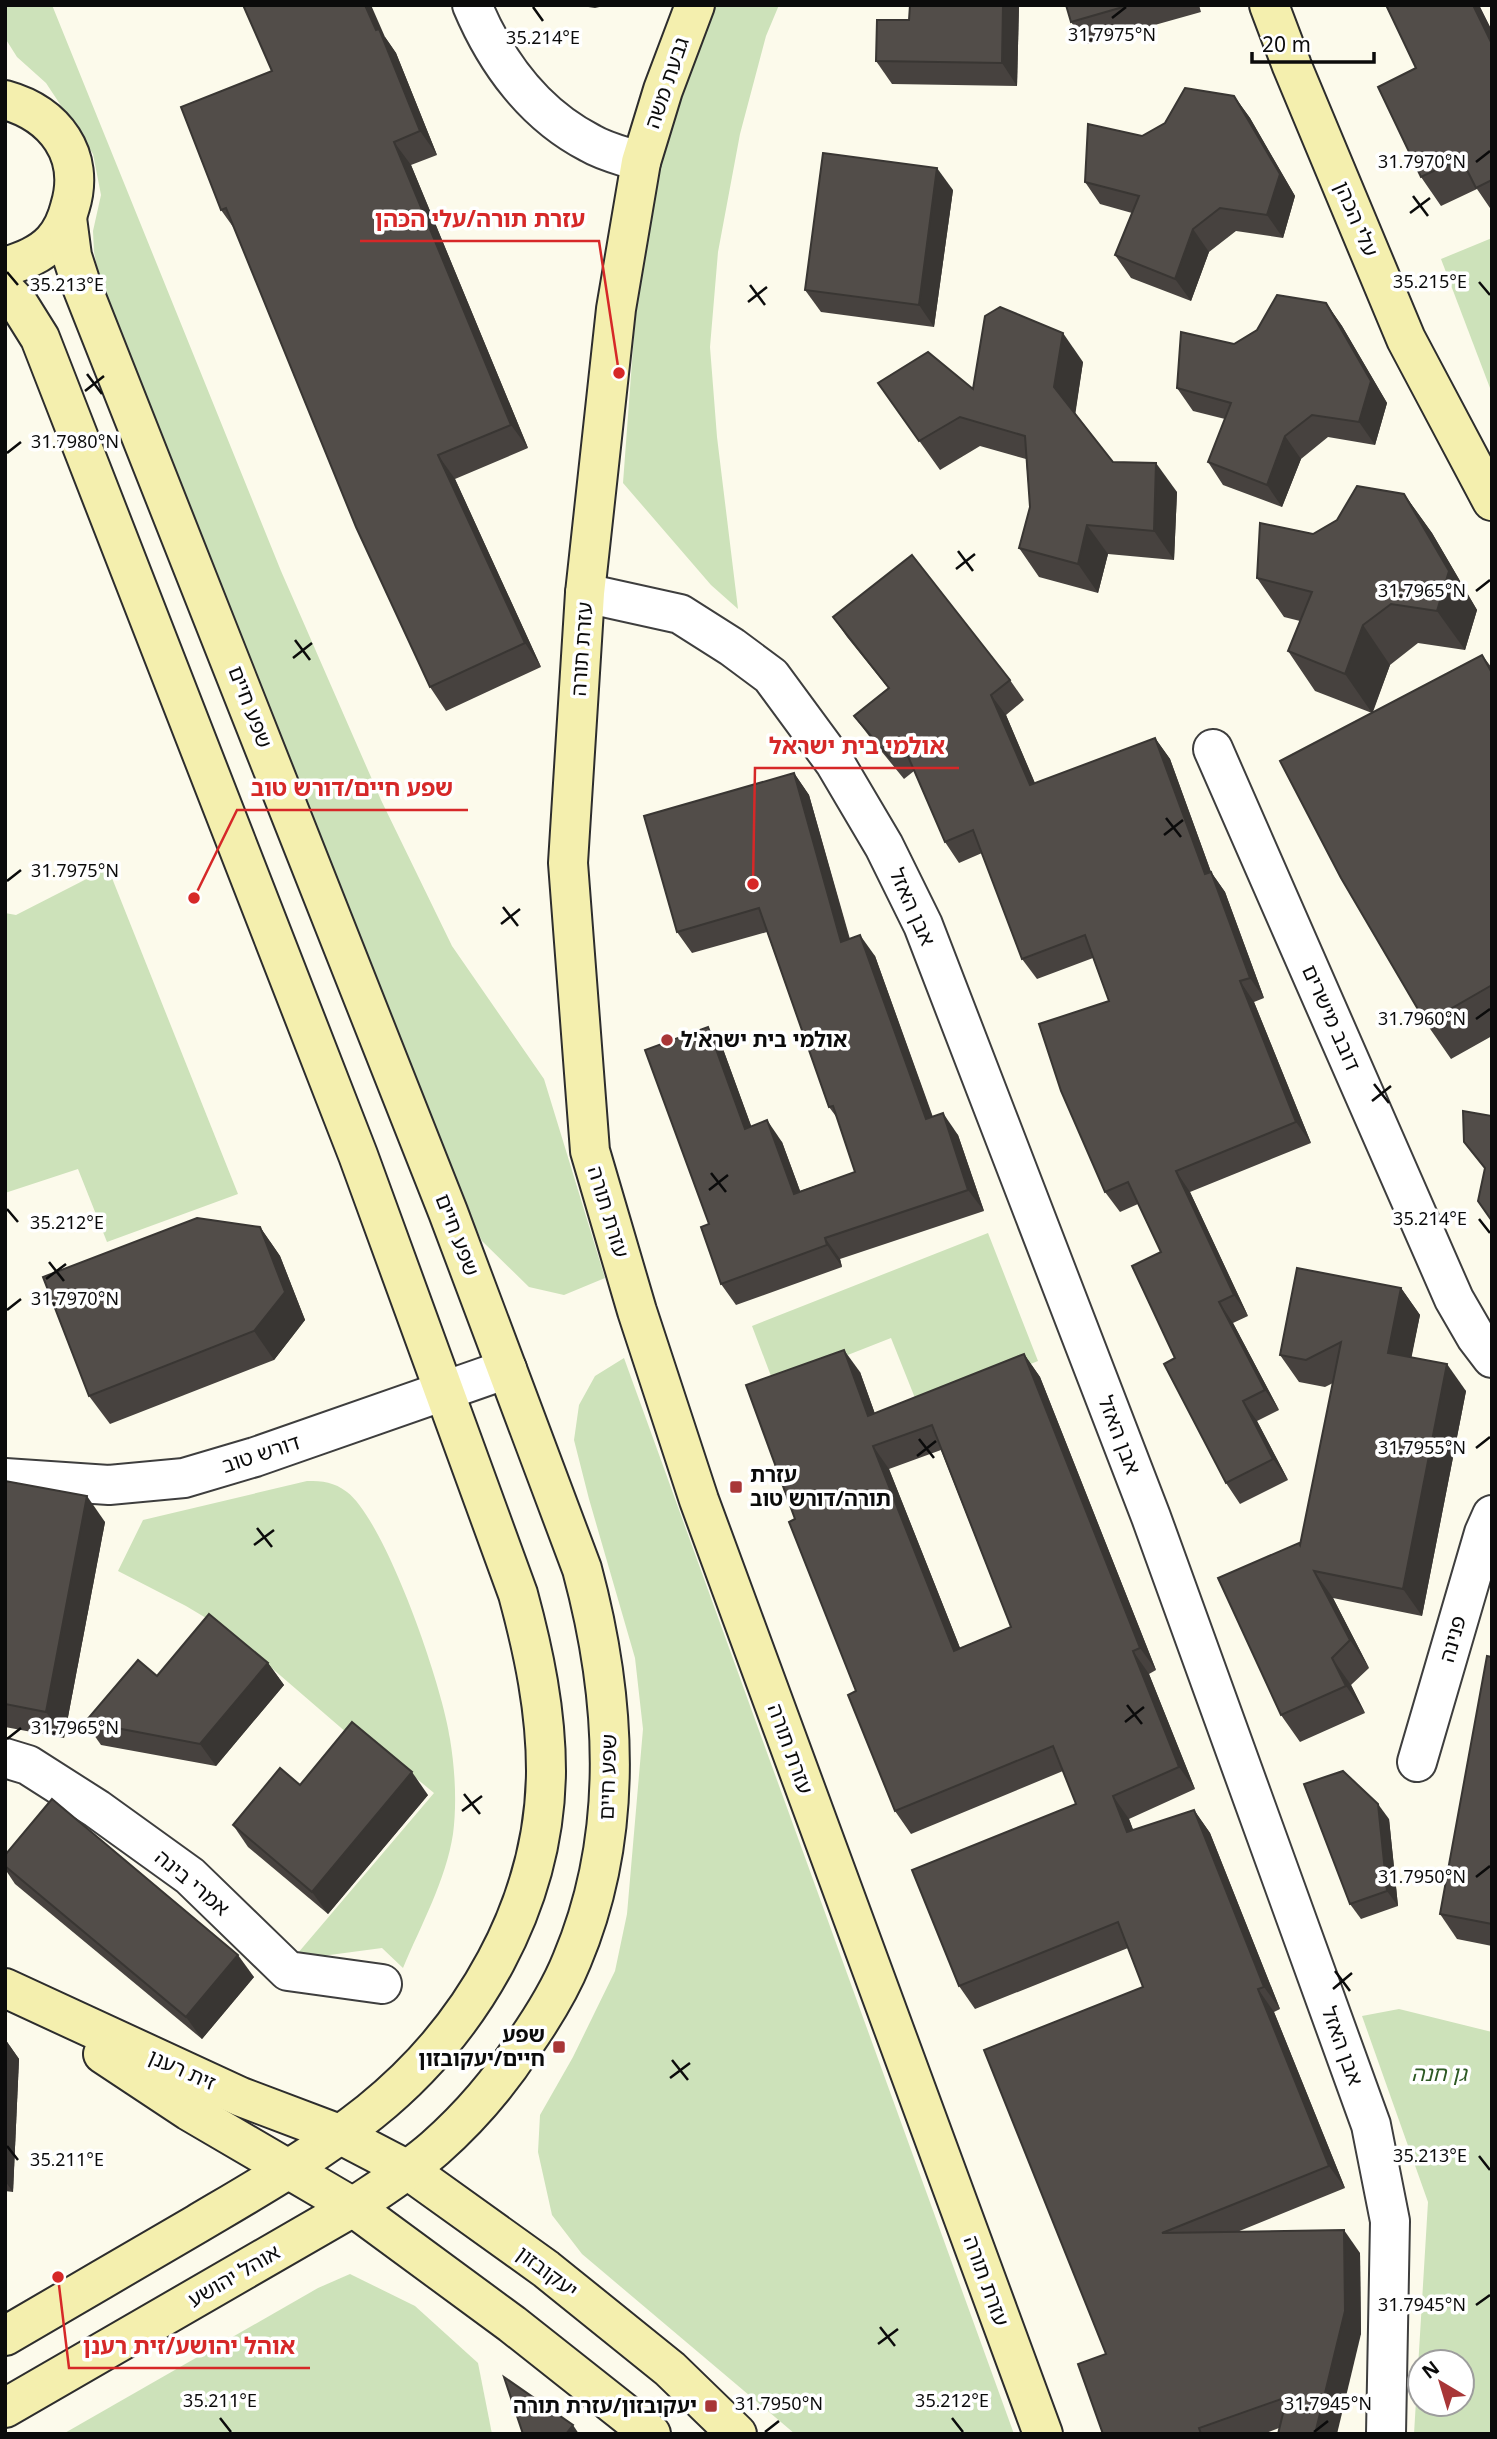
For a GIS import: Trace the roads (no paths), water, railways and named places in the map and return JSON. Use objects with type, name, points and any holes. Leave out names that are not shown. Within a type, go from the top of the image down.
[{"type":"street","points":[[472,5],[482,30],[510,74],[537,104],[560,125],[592,144],[641,162]]},
{"type":"street","name":"גבעת משה","points":[[641,162],[663,90],[695,5]]},
{"type":"street","name":"עלי הכהן","points":[[1269,5],[1406,339],[1492,501]]},
{"type":"street","points":[[5,267],[31,258],[53,241],[67,218],[75,193],[74,168],[66,144],[51,124],[31,109],[6,99]]},
{"type":"street","name":"עזרת תורה","points":[[641,162],[616,309],[586,593],[568,863],[590,1151],[637,1311],[699,1500],[1043,2434]]},
{"type":"street","name":"שפע חיים","points":[[67,218],[72,256],[82,287],[428,1161],[578,1560],[595,1619],[610,1722],[610,1775],[601,1867],[589,1915],[572,1962],[547,2010],[496,2084],[436,2148],[354,2207]]},
{"type":"street","points":[[5,290],[20,306],[40,338],[358,1155],[519,1594],[536,1661],[544,1721],[546,1773],[541,1829],[528,1885],[507,1941],[479,1992],[446,2037],[407,2078],[370,2112],[290,2168],[5,2336]]},
{"type":"street","name":"אבן האזל","points":[[586,593],[680,614],[771,676],[835,763],[884,846],[923,925],[1151,1517],[1371,2126],[1390,2221],[1386,2434]]},
{"type":"street","name":"דובב מישרים","points":[[1213,749],[1454,1299],[1492,1358]]},
{"type":"street","name":"דורש טוב","points":[[5,1478],[109,1485],[184,1478],[268,1452],[507,1369]]},
{"type":"street","name":"פנינה","points":[[1417,1762],[1484,1534],[1492,1515]]},
{"type":"street","name":"אמרי בינה","points":[[5,1758],[27,1765],[97,1809],[190,1876],[288,1971],[382,1984]]},
{"type":"street","name":"זית רענן","points":[[16,1994],[241,2097],[339,2134]]},
{"type":"street","name":"זית רענן","points":[[16,1994],[178,2104],[290,2168]]},
{"type":"street","name":"יעקובזון","points":[[339,2134],[408,2170],[546,2269],[670,2369],[737,2434]]},
{"type":"street","points":[[290,2168],[354,2207],[512,2324],[651,2434]]},
{"type":"street","name":"אוהל יהושע","points":[[5,2408],[354,2207]]},
{"type":"place","name":"עזרת תורה/עלי הכהן","points":[[619,373]]},
{"type":"place","name":"אולמי בית ישראל","points":[[753,884]]},
{"type":"place","name":"שפע חיים/דורש טוב","points":[[194,898]]},
{"type":"place","name":"אולמי בית ישרא'ל","points":[[667,1040]]},
{"type":"place","name":"עזרת תורה/דורש טוב","points":[[736,1487]]},
{"type":"place","name":"שפע חיים/יעקובזון","points":[[559,2047]]},
{"type":"place","name":"אוהל יהושע/זית רענן","points":[[58,2277]]},
{"type":"place","name":"יעקובזון/עזרת תורה","points":[[711,2406]]},
{"type":"park label","name":"גן חנה","points":[[1439,2074]]}]
